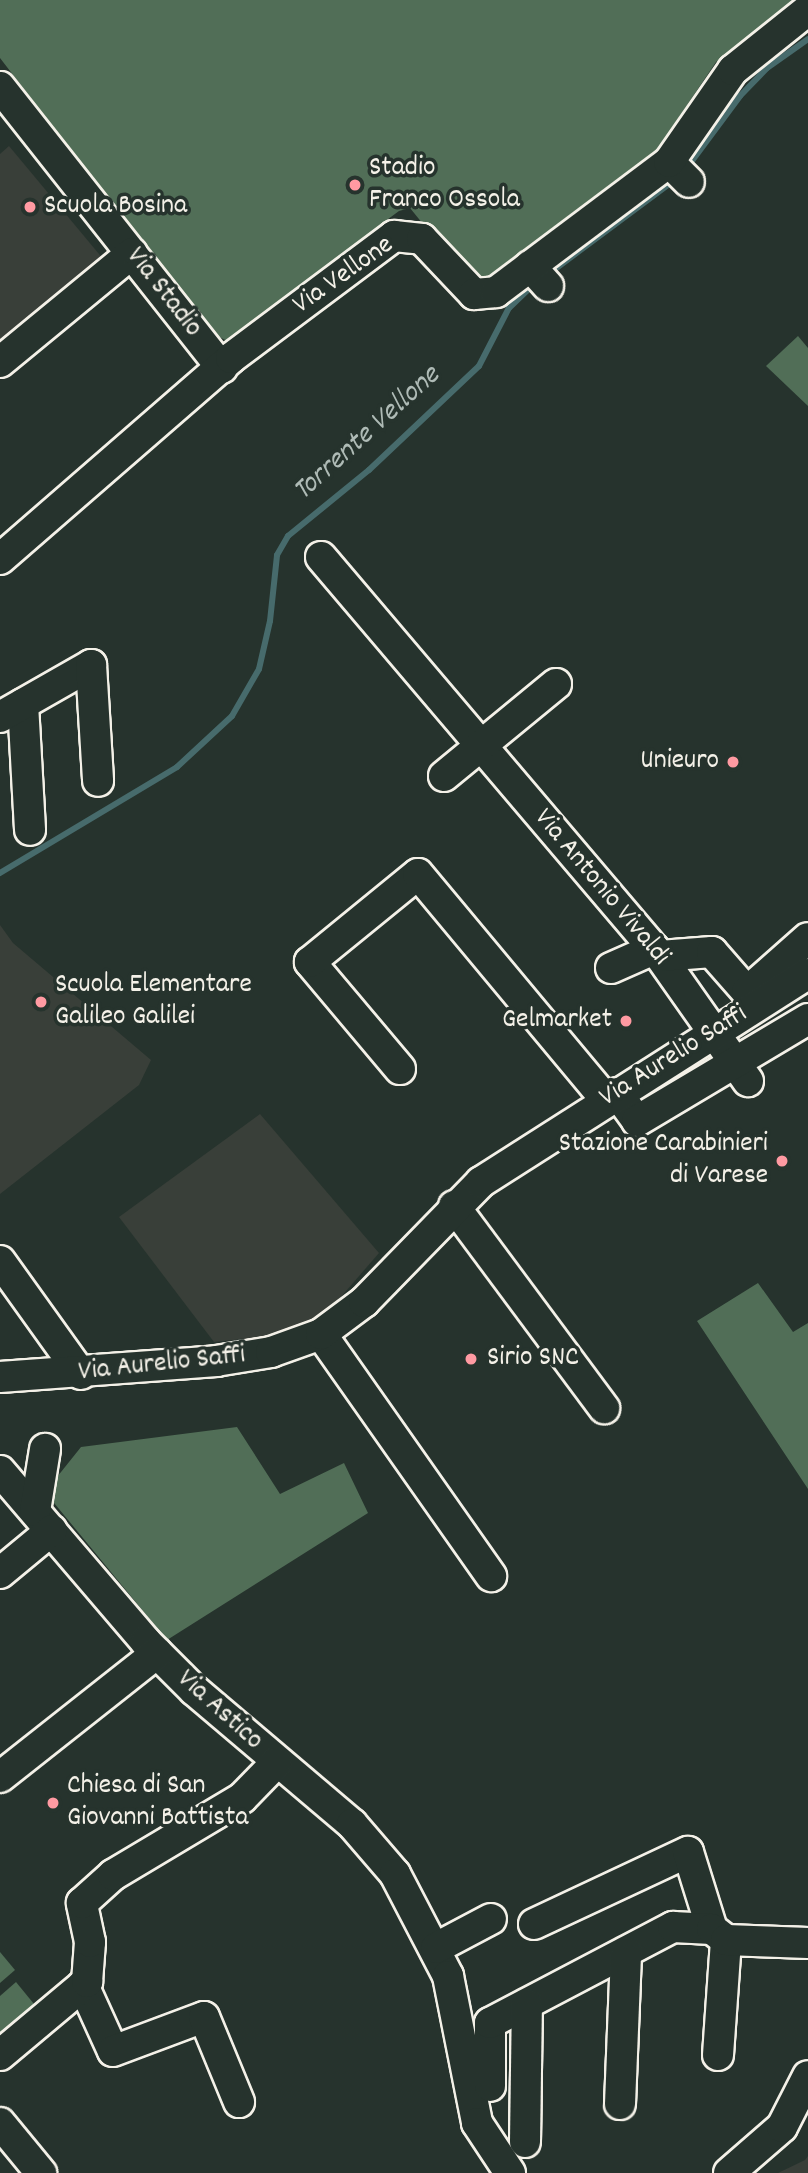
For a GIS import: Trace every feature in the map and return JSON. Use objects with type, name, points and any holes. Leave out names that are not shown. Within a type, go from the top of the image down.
[{"type":"street","name":"Via Vellone","points":[[0,559],[222,368],[394,236],[422,239],[474,294],[496,292],[539,276],[679,172],[733,70],[808,10]]},
{"type":"street","name":"Via Stadio","points":[[0,87],[222,368]]},
{"type":"street","points":[[0,362],[132,253]]},
{"type":"street","name":"Via Antonio Vivaldi","points":[[321,557],[657,952],[742,1072]]},
{"type":"street","points":[[30,830],[12,711],[91,665],[98,781]]},
{"type":"street","points":[[444,776],[556,684]]},
{"type":"street","points":[[400,1069],[310,962],[418,874],[611,1097],[637,1121],[742,1072],[808,1019]]},
{"type":"street","points":[[611,968],[657,952],[712,952],[747,992],[808,938]]},
{"type":"street","name":"Via Aurelio Saffi","points":[[0,1377],[81,1374],[244,1357],[321,1334],[364,1302],[454,1206],[512,1161],[808,974]]},
{"type":"street","points":[[454,1206],[604,1408]]},
{"type":"street","points":[[0,1261],[81,1374]]},
{"type":"street","points":[[321,1334],[491,1576]]},
{"type":"street","points":[[0,1573],[43,1520],[45,1449]]},
{"type":"street","name":"Via Astico","points":[[0,1471],[157,1653],[276,1763],[352,1824],[379,1853],[436,1948],[447,1976],[477,2123],[510,2173]]},
{"type":"street","points":[[0,1777],[157,1653]]},
{"type":"street","points":[[239,2102],[204,2017],[113,2051],[83,1985],[90,1942],[82,1903],[113,1875],[242,1798],[276,1763]]},
{"type":"street","points":[[534,1924],[688,1852],[719,1934],[718,2055]]},
{"type":"street","points":[[436,1948],[491,1919]]},
{"type":"street","points":[[490,2086],[489,2023],[673,1927],[808,1943]]},
{"type":"street","points":[[620,2104],[626,1952]]},
{"type":"street","points":[[0,2055],[83,1985]]},
{"type":"street","points":[[525,2142],[527,2004]]},
{"type":"street","points":[[729,2173],[782,2127],[808,2076]]},
{"type":"street","points":[[0,2123],[41,2173]]},
{"type":"shaded area","name":"Scuola Bosina","points":[[9,146],[104,260],[0,346],[0,154]]},
{"type":"shaded area","name":"Scuola Elementare Galileo Galilei","points":[[0,925],[13,943],[151,1060],[139,1085],[0,1194]]},
{"type":"shaded area","points":[[260,1114],[379,1253],[327,1313],[272,1336],[214,1342],[119,1217]]},
{"type":"shaded area","points":[[808,2156],[808,2173],[778,2173],[805,2160]]},
{"type":"green space","name":"Stadio Franco Ossola","points":[[0,0],[800,0],[716,62],[648,163],[504,274],[480,282],[466,277],[410,208],[399,211],[376,228],[365,244],[229,342],[212,333],[0,58]]},
{"type":"green space","points":[[798,336],[808,348],[808,406],[766,366]]},
{"type":"green space","points":[[758,1283],[793,1332],[808,1323],[808,1489],[697,1321]]},
{"type":"green space","points":[[237,1427],[280,1494],[344,1463],[368,1513],[167,1640],[45,1492],[81,1447]]},
{"type":"green space","points":[[0,1952],[15,1970],[0,1983]]},
{"type":"green space","points":[[16,1982],[34,2004],[0,2033],[0,1996]]},
{"type":"waterway","name":"Torrente Vellone","points":[[686,169],[740,96],[767,68],[808,39]]},
{"type":"waterway","name":"Torrente Vellone","points":[[547,275],[676,179]]},
{"type":"waterway","name":"Torrente Vellone","points":[[0,873],[177,767],[232,716],[259,669],[270,621],[277,555],[288,536],[369,470],[479,366],[509,308],[535,283]]},
{"type":"place","name":"Stadio Franco Ossola","points":[[355,185]]},
{"type":"place","name":"Scuola Bosina","points":[[30,207]]},
{"type":"place","name":"Unieuro","points":[[733,762]]},
{"type":"place","name":"Scuola Elementare Galileo Galilei","points":[[41,1002]]},
{"type":"place","name":"Gelmarket","points":[[626,1021]]},
{"type":"place","name":"Stazione Carabinieri di Varese","points":[[782,1161]]},
{"type":"place","name":"Sirio SNC","points":[[471,1359]]},
{"type":"place","name":"Chiesa di San Giovanni Battista","points":[[53,1803]]}]
